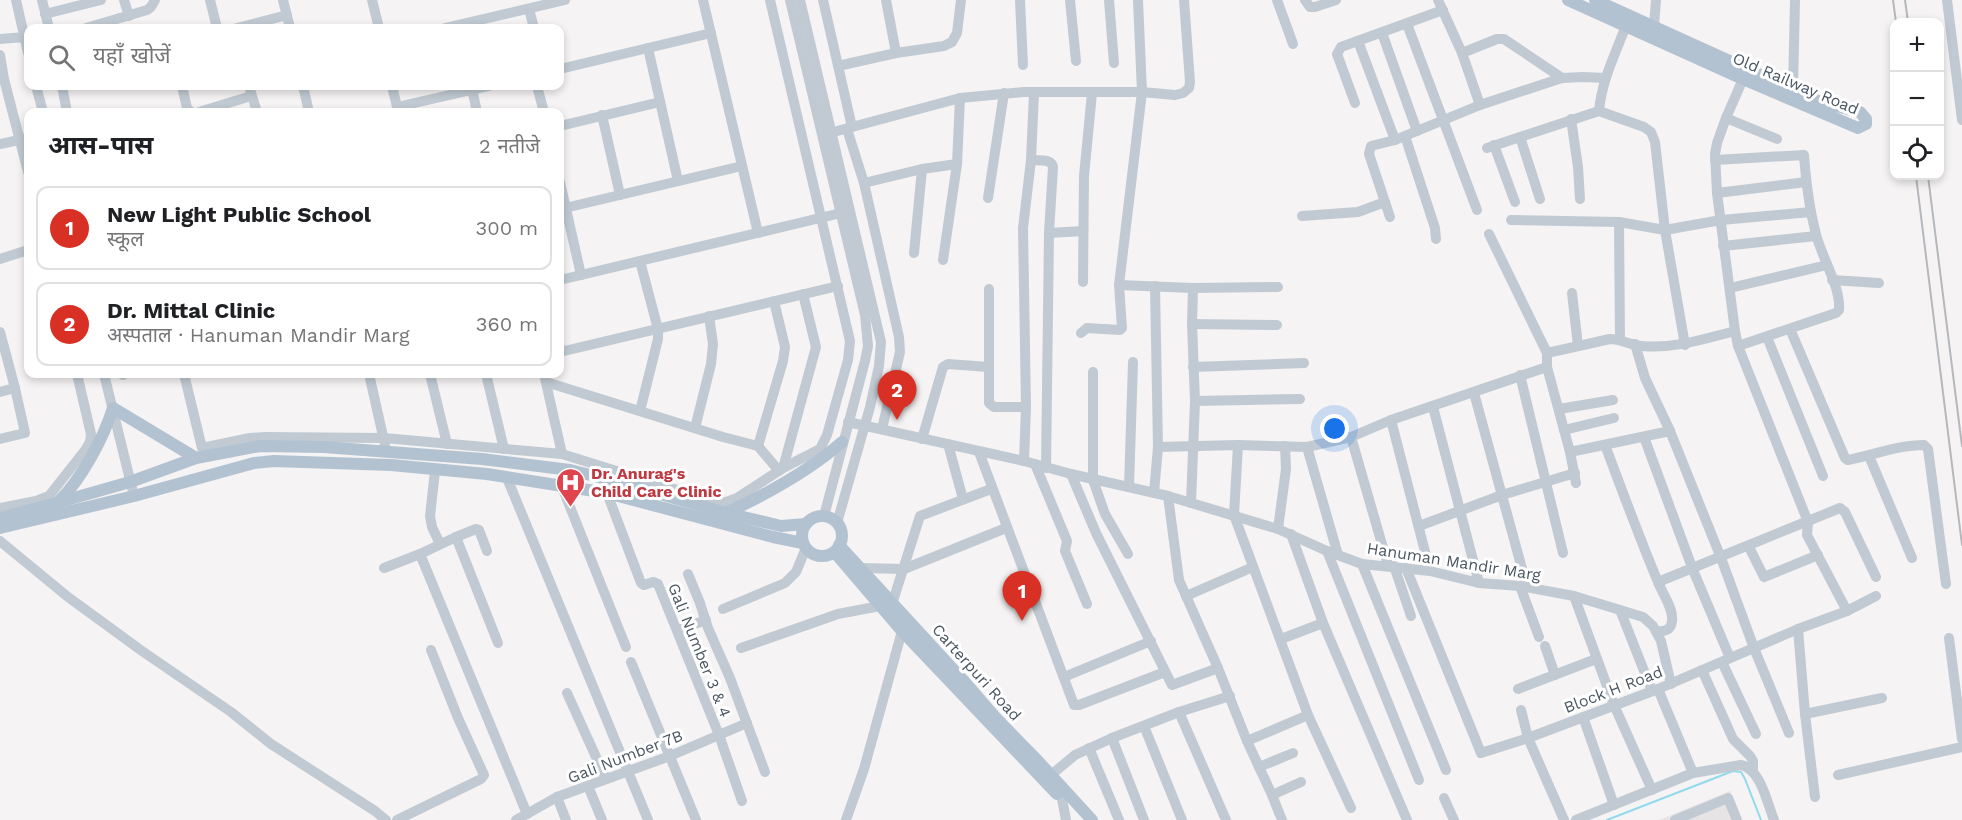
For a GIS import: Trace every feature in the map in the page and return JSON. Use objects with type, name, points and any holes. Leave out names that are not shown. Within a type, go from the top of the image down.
[{"type":"main road","name":"Old Railway Road","points":[[1568,0],[1628,21],[1654,26],[1820,102],[1860,112],[1866,119],[1866,124],[1858,128],[1743,79],[1628,21],[1595,0]]},
{"type":"main road","points":[[56,503],[71,490],[107,427],[112,408],[196,458]]},
{"type":"main road","points":[[726,513],[801,473],[842,442]]},
{"type":"main road","points":[[0,518],[130,482],[196,458],[260,446],[324,447],[482,459],[570,470],[781,526],[806,524]]},
{"type":"main road","points":[[0,528],[134,496],[254,462],[274,461],[391,465],[435,471],[486,474],[607,493],[805,545]]},
{"type":"main road","points":[[824,516],[837,523],[841,531],[836,548],[827,555],[819,555],[812,553],[805,545],[802,531],[806,524],[815,517],[824,516]]},
{"type":"main road","name":"Carterpuri Road","points":[[836,548],[860,568],[902,631],[1083,820]]},
{"type":"main road","name":"Carterpuri Road","points":[[836,548],[886,605],[963,680],[1092,820]]},
{"type":"street","points":[[16,0],[24,33]]},
{"type":"street","points":[[42,0],[48,24]]},
{"type":"street","points":[[45,14],[101,0]]},
{"type":"street","points":[[124,0],[129,16]]},
{"type":"street","points":[[100,24],[151,7],[155,0]]},
{"type":"street","points":[[210,0],[216,24]]},
{"type":"street","points":[[283,0],[289,24]]},
{"type":"street","points":[[372,0],[378,24]]},
{"type":"street","points":[[463,24],[565,0]]},
{"type":"street","points":[[704,0],[758,233]]},
{"type":"street","points":[[185,378],[202,447],[265,437],[384,438],[562,454],[716,502],[726,502],[736,498],[820,448],[828,435],[850,349],[850,341],[770,0]]},
{"type":"street","points":[[790,0],[881,342],[879,366],[837,523]]},
{"type":"street","points":[[800,0],[827,134]]},
{"type":"street","points":[[823,0],[900,345],[882,429]]},
{"type":"street","points":[[886,0],[896,54]]},
{"type":"street","points":[[838,66],[944,46],[952,42],[957,33],[961,0]]},
{"type":"street","points":[[1020,0],[1023,65]]},
{"type":"street","points":[[1070,0],[1076,61]]},
{"type":"street","points":[[1109,0],[1114,63]]},
{"type":"street","points":[[1081,333],[1087,328],[1121,329],[1119,285],[1142,92],[1138,0]]},
{"type":"street","points":[[827,134],[960,98],[1004,93],[1142,92],[1175,95],[1183,93],[1189,88],[1184,0]]},
{"type":"street","points":[[1277,0],[1293,44]]},
{"type":"street","points":[[1305,0],[1310,6],[1315,7],[1336,0]]},
{"type":"street","points":[[1654,26],[1656,0]]},
{"type":"street","points":[[1792,89],[1795,0]]},
{"type":"street","points":[[1947,0],[1962,120]]},
{"type":"street","points":[[1355,103],[1337,54],[1341,47],[1407,24],[1440,5],[1462,53],[1480,105]]},
{"type":"street","points":[[529,9],[533,24]]},
{"type":"street","points":[[252,24],[287,15]]},
{"type":"street","points":[[1599,111],[1605,78],[1628,21]]},
{"type":"street","points":[[1407,24],[1477,210]]},
{"type":"street","points":[[564,68],[711,33]]},
{"type":"street","points":[[1382,33],[1417,130]]},
{"type":"street","points":[[0,39],[24,37]]},
{"type":"street","points":[[1462,53],[1497,39],[1504,39],[1562,78]]},
{"type":"street","points":[[1358,41],[1400,138],[1435,228],[1436,239]]},
{"type":"street","points":[[648,48],[678,182]]},
{"type":"street","points":[[0,55],[24,139],[0,144]]},
{"type":"street","points":[[1390,217],[1369,150],[1371,146],[1400,138],[1480,105],[1562,78],[1605,78]]},
{"type":"street","points":[[1743,79],[1717,142],[1715,160],[1717,193],[1735,331],[1738,346],[1808,522],[1807,535],[1847,611]]},
{"type":"street","points":[[37,90],[42,108]]},
{"type":"street","points":[[63,90],[66,108]]},
{"type":"street","points":[[183,90],[188,108]]},
{"type":"street","points":[[304,90],[307,108]]},
{"type":"street","points":[[393,90],[398,108]]},
{"type":"street","points":[[405,108],[468,90]]},
{"type":"street","points":[[472,90],[476,108]]},
{"type":"street","points":[[538,90],[543,108]]},
{"type":"street","points":[[209,108],[250,91],[256,108]]},
{"type":"street","points":[[988,198],[1004,93]]},
{"type":"street","points":[[1035,93],[1031,160],[1023,228],[1029,462],[1067,541],[1065,551],[1087,604]]},
{"type":"street","points":[[1083,282],[1084,176],[1092,93]]},
{"type":"street","points":[[942,260],[957,164],[960,98]]},
{"type":"street","points":[[564,125],[660,102]]},
{"type":"street","points":[[1515,202],[1490,147],[1599,111],[1644,127],[1651,132],[1655,142],[1665,230],[1685,345]]},
{"type":"street","points":[[602,116],[620,195]]},
{"type":"street","points":[[1726,118],[1777,139]]},
{"type":"street","points":[[1571,119],[1580,199]]},
{"type":"street","points":[[1520,137],[1540,199]]},
{"type":"street","points":[[1715,160],[1804,155],[1806,182],[1816,237],[1839,302],[1839,310],[1836,313],[1738,346]]},
{"type":"street","points":[[1031,160],[1049,160],[1053,165],[1049,233],[1046,468]]},
{"type":"street","points":[[864,183],[922,169],[957,164]]},
{"type":"street","points":[[565,208],[742,166]]},
{"type":"street","points":[[914,253],[922,169]]},
{"type":"street","points":[[1717,193],[1806,182]]},
{"type":"street","points":[[1302,216],[1358,212],[1384,202]]},
{"type":"street","points":[[564,203],[581,275]]},
{"type":"street","points":[[564,279],[846,212]]},
{"type":"street","points":[[824,516],[842,442],[866,361],[865,315],[846,212]]},
{"type":"street","points":[[1511,220],[1619,222],[1665,230],[1721,220],[1811,212]]},
{"type":"street","points":[[1619,222],[1620,339]]},
{"type":"street","points":[[1049,233],[1083,231]]},
{"type":"street","points":[[1419,526],[1502,495],[1575,478],[1547,367],[1547,354],[1489,234]]},
{"type":"street","points":[[1724,246],[1816,237]]},
{"type":"street","points":[[0,259],[24,251]]},
{"type":"street","points":[[640,261],[658,329],[657,349],[640,411]]},
{"type":"street","points":[[1730,288],[1827,265]]},
{"type":"street","points":[[1832,280],[1879,283]]},
{"type":"street","points":[[1119,285],[1193,288],[1278,287]]},
{"type":"street","points":[[564,351],[838,286]]},
{"type":"street","points":[[1154,493],[1158,447],[1155,286]]},
{"type":"street","points":[[1191,503],[1195,401],[1193,288]]},
{"type":"street","points":[[989,289],[988,367],[991,405],[1026,408]]},
{"type":"street","points":[[1572,293],[1578,346]]},
{"type":"street","points":[[781,470],[816,347],[803,294]]},
{"type":"street","points":[[758,446],[785,347],[774,301]]},
{"type":"street","points":[[695,428],[711,364],[713,344],[710,316]]},
{"type":"street","points":[[1192,324],[1277,325]]},
{"type":"street","points":[[1790,329],[1844,458],[1848,460],[1869,456],[1906,445],[1924,445],[1928,449],[1946,584]]},
{"type":"street","points":[[1547,354],[1610,339],[1620,339],[1642,346],[1685,345],[1735,331]]},
{"type":"street","points":[[0,332],[25,433],[0,439]]},
{"type":"street","points":[[1767,337],[1823,476]]},
{"type":"street","points":[[1635,344],[1645,378],[1670,431],[1722,558],[1754,648],[1789,733]]},
{"type":"street","points":[[1129,487],[1133,362]]},
{"type":"street","points":[[1193,367],[1304,363]]},
{"type":"street","points":[[921,439],[943,367],[948,364],[988,367]]},
{"type":"street","points":[[1158,447],[1239,445],[1307,447],[1351,437],[1391,420],[1547,367]]},
{"type":"street","points":[[1093,372],[1093,480],[1105,514],[1128,554]]},
{"type":"street","points":[[1520,375],[1563,553]]},
{"type":"street","points":[[0,508],[49,496],[86,449],[91,434],[78,378]]},
{"type":"street","points":[[105,378],[134,496]]},
{"type":"street","points":[[370,378],[391,465]]},
{"type":"street","points":[[431,378],[447,444]]},
{"type":"street","points":[[487,378],[504,449]]},
{"type":"street","points":[[545,378],[640,411],[758,446],[781,470]]},
{"type":"street","points":[[545,378],[562,454]]},
{"type":"street","points":[[0,392],[15,388]]},
{"type":"street","points":[[1474,393],[1502,495],[1523,586],[1555,675]]},
{"type":"street","points":[[1195,401],[1300,399]]},
{"type":"street","points":[[1559,409],[1613,400]]},
{"type":"street","points":[[1433,407],[1479,583]]},
{"type":"street","points":[[1564,430],[1614,418]]},
{"type":"street","points":[[1391,420],[1430,571]]},
{"type":"street","name":"Hanuman Mandir Marg","points":[[849,422],[1168,496],[1278,529],[1362,564],[1406,567],[1479,583],[1523,586],[1574,596],[1643,617],[1656,632]]},
{"type":"street","points":[[1570,452],[1670,431]]},
{"type":"street","points":[[1351,437],[1391,566],[1411,616]]},
{"type":"street","points":[[1644,437],[1726,660],[1756,734]]},
{"type":"street","points":[[948,444],[963,499]]},
{"type":"street","points":[[1239,445],[1234,515],[1308,715],[1351,808]]},
{"type":"street","points":[[1605,445],[1673,618],[1667,630],[1656,632],[1667,660],[1671,684]]},
{"type":"street","points":[[1278,529],[1286,469],[1285,446]]},
{"type":"street","points":[[1307,447],[1338,555]]},
{"type":"street","points":[[979,452],[1074,705],[1080,705],[1165,672]]},
{"type":"street","points":[[1869,456],[1912,558]]},
{"type":"street","points":[[435,471],[430,516],[432,527],[440,544]]},
{"type":"street","points":[[1071,474],[1096,533],[1172,685],[1218,668]]},
{"type":"street","points":[[507,478],[648,820]]},
{"type":"street","points":[[562,487],[626,647]]},
{"type":"street","points":[[741,648],[838,614],[886,605],[904,569],[920,516],[992,489]]},
{"type":"street","name":"Gali Number 3 & 4","points":[[607,493],[640,583],[658,584],[678,630],[742,801]]},
{"type":"street","points":[[1168,496],[1179,580],[1282,820]]},
{"type":"street","points":[[1658,582],[1749,547],[1838,508],[1844,510],[1876,577]]},
{"type":"street","points":[[860,568],[904,569],[1006,528]]},
{"type":"street","points":[[384,568],[476,529],[479,530],[488,551]]},
{"type":"street","points":[[1291,534],[1323,622],[1407,820]]},
{"type":"street","points":[[456,537],[498,643]]},
{"type":"street","points":[[0,541],[68,597],[142,651],[231,712],[271,744],[386,820]]},
{"type":"street","points":[[723,609],[785,583],[796,572],[805,545]]},
{"type":"street","points":[[1749,547],[1764,577],[1818,555]]},
{"type":"street","points":[[1327,551],[1419,780]]},
{"type":"street","points":[[420,554],[527,814]]},
{"type":"street","points":[[1362,564],[1446,770]]},
{"type":"street","points":[[1186,596],[1253,567]]},
{"type":"street","name":"Block H Road","points":[[1406,567],[1481,753],[1528,738],[1671,684],[1798,629],[1847,611],[1876,596]]},
{"type":"street","points":[[688,574],[765,772]]},
{"type":"street","points":[[1574,596],[1614,705],[1652,790]]},
{"type":"street","points":[[1620,610],[1694,773]]},
{"type":"street","points":[[678,630],[706,620]]},
{"type":"street","points":[[1281,639],[1323,622]]},
{"type":"street","points":[[1798,629],[1815,797]]},
{"type":"street","points":[[846,820],[864,769],[902,631]]},
{"type":"street","points":[[1949,638],[1962,738]]},
{"type":"street","points":[[1064,677],[1151,641]]},
{"type":"street","points":[[397,820],[481,779],[484,775],[431,650]]},
{"type":"street","points":[[1518,689],[1596,659]]},
{"type":"street","points":[[631,662],[696,820]]},
{"type":"street","points":[[1702,670],[1730,733],[1753,761],[1753,769],[1774,820]]},
{"type":"street","points":[[567,693],[606,779]]},
{"type":"street","points":[[1051,775],[1075,755],[1089,748],[1179,712],[1230,696]]},
{"type":"street","points":[[1805,714],[1882,698]]},
{"type":"street","points":[[1521,710],[1528,738],[1564,820]]},
{"type":"street","points":[[1179,712],[1226,820]]},
{"type":"street","points":[[1247,741],[1308,715]]},
{"type":"street","points":[[1583,717],[1614,805]]},
{"type":"street","name":"Gali Number 7B","points":[[516,820],[557,797],[670,756],[747,723]]},
{"type":"street","points":[[1143,726],[1182,820]]},
{"type":"street","points":[[1112,738],[1144,820]]},
{"type":"street","points":[[1838,775],[1962,747]]},
{"type":"street","points":[[1089,748],[1119,815],[1119,820]]},
{"type":"street","points":[[1258,767],[1293,753]]},
{"type":"street","points":[[1576,820],[1694,773],[1741,765],[1753,769]]},
{"type":"street","points":[[1272,795],[1301,782]]},
{"type":"street","points":[[588,786],[602,820]]},
{"type":"street","points":[[557,797],[566,820]]},
{"type":"street","points":[[1444,798],[1454,820]]},
{"type":"street","points":[[1675,820],[1728,798],[1737,820]]},
{"type":"street","points":[[1062,799],[1066,820]]},
{"type":"shaded area","points":[[1730,791],[1742,820],[1659,820]]},
{"type":"waterway","points":[[1607,820],[1733,771],[1741,772],[1761,820]]},
{"type":"railway","points":[[1893,0],[1895,18]]},
{"type":"railway","points":[[1905,0],[1907,18]]},
{"type":"railway","points":[[1916,180],[1962,545]]},
{"type":"railway","points":[[1929,180],[1962,446]]},
{"type":"place","name":"Dr. Mittal Clinic","points":[[897,420]]},
{"type":"place","name":"Dr. Anurag's Child Care Clinic","points":[[570,508]]},
{"type":"place","name":"New Light Public School","points":[[1022,621]]}]
